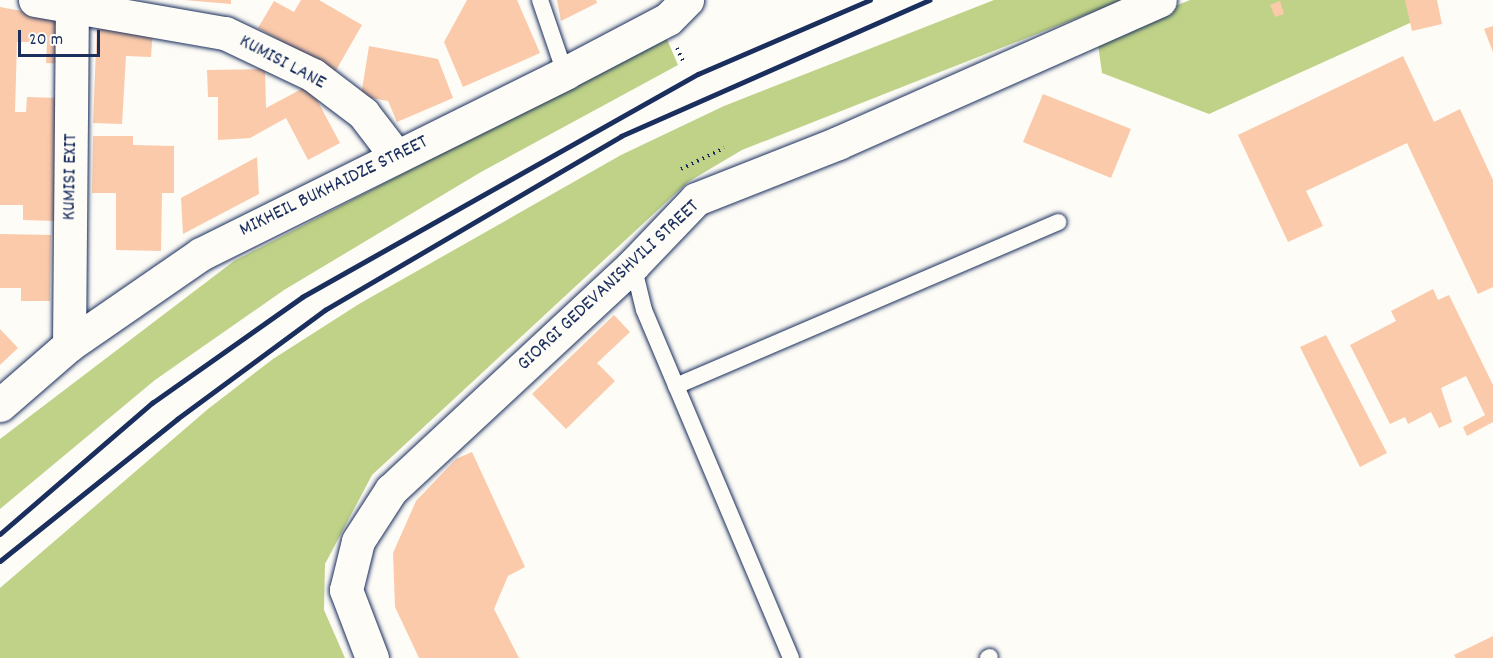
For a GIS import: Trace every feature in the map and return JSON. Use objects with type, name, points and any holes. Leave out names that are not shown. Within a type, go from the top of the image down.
[{"type":"street","name":"KUMISI LANE","points":[[35,0],[72,9],[225,33],[313,75],[363,113],[396,156]]},
{"type":"street","name":"MIKHEIL BUKHAIDZE STREET","points":[[0,405],[69,345],[201,254],[565,73],[668,19],[687,0]]},
{"type":"street","name":"GIORGI GEDEVANISHVILI STREET","points":[[372,658],[346,590],[358,541],[391,490],[633,265],[696,199],[838,143],[1160,0]]},
{"type":"street","name":"KUMISI EXIT","points":[[69,345],[72,9]]},
{"type":"lane","points":[[540,0],[565,73]]},
{"type":"lane","points":[[676,386],[1058,222]]},
{"type":"lane","points":[[633,265],[644,310],[791,658]]},
{"type":"path","points":[[675,41],[683,61]]},
{"type":"path","points":[[681,169],[724,148]]},
{"type":"green space","points":[[994,0],[1123,0],[742,150],[688,182],[372,475],[325,564],[324,610],[345,658],[0,658],[0,588],[208,409],[273,359],[359,304],[621,155],[724,106]]},
{"type":"green space","points":[[1190,0],[1432,0],[1432,13],[1209,114],[1102,73],[1097,37]]},
{"type":"green space","points":[[666,37],[678,65],[481,172],[284,290],[155,380],[0,509],[0,439],[234,261]]},
{"type":"building","points":[[184,0],[231,0],[231,4]]},
{"type":"building","points":[[301,0],[319,0],[362,25],[335,72],[258,28],[274,1],[294,12]]},
{"type":"building","points":[[467,0],[517,0],[540,53],[463,87],[444,42]]},
{"type":"building","points":[[557,0],[596,0],[597,3],[561,21]]},
{"type":"building","points":[[1405,0],[1437,0],[1442,24],[1412,31]]},
{"type":"building","points":[[1280,1],[1284,14],[1275,17],[1270,5]]},
{"type":"building","points":[[0,7],[66,19],[66,64],[46,63],[47,42],[17,42],[15,112],[26,112],[27,97],[60,98],[56,221],[23,220],[23,205],[0,205]]},
{"type":"building","points":[[97,25],[153,27],[151,57],[126,56],[122,124],[93,123]]},
{"type":"building","points":[[1493,26],[1493,52],[1484,29]]},
{"type":"building","points":[[369,46],[438,59],[453,98],[397,122],[388,101],[361,96]]},
{"type":"building","points":[[1403,56],[1434,122],[1460,109],[1493,180],[1493,287],[1478,294],[1407,143],[1306,191],[1323,226],[1288,242],[1238,135]]},
{"type":"building","points":[[265,69],[266,108],[309,85],[340,143],[308,160],[286,118],[250,138],[218,140],[218,97],[208,97],[207,70]]},
{"type":"building","points":[[1043,94],[1131,129],[1111,178],[1023,142]]},
{"type":"building","points":[[93,136],[133,136],[133,145],[174,146],[174,193],[162,193],[161,251],[116,250],[116,193],[92,193]]},
{"type":"building","points":[[257,157],[259,194],[183,234],[181,198]]},
{"type":"building","points":[[0,234],[51,235],[50,301],[21,301],[21,288],[0,288]]},
{"type":"building","points":[[1433,289],[1438,300],[1449,295],[1493,385],[1493,422],[1467,436],[1463,427],[1485,415],[1466,376],[1441,388],[1452,422],[1439,428],[1431,412],[1408,424],[1405,417],[1390,424],[1350,345],[1396,321],[1391,311]]},
{"type":"building","points":[[614,315],[630,332],[597,363],[615,381],[566,429],[532,394]]},
{"type":"building","points":[[0,329],[18,348],[0,365]]},
{"type":"building","points":[[1326,335],[1387,453],[1360,467],[1300,347]]},
{"type":"building","points":[[472,452],[525,567],[508,576],[494,609],[519,658],[419,658],[395,607],[393,553],[416,501],[456,459]]},
{"type":"building","points":[[1493,636],[1493,658],[1456,658],[1454,655]]},
{"type":"railway","points":[[0,534],[152,403],[302,297],[698,74],[870,0]]},
{"type":"railway","points":[[0,561],[177,419],[325,310],[621,136],[929,0]]}]
